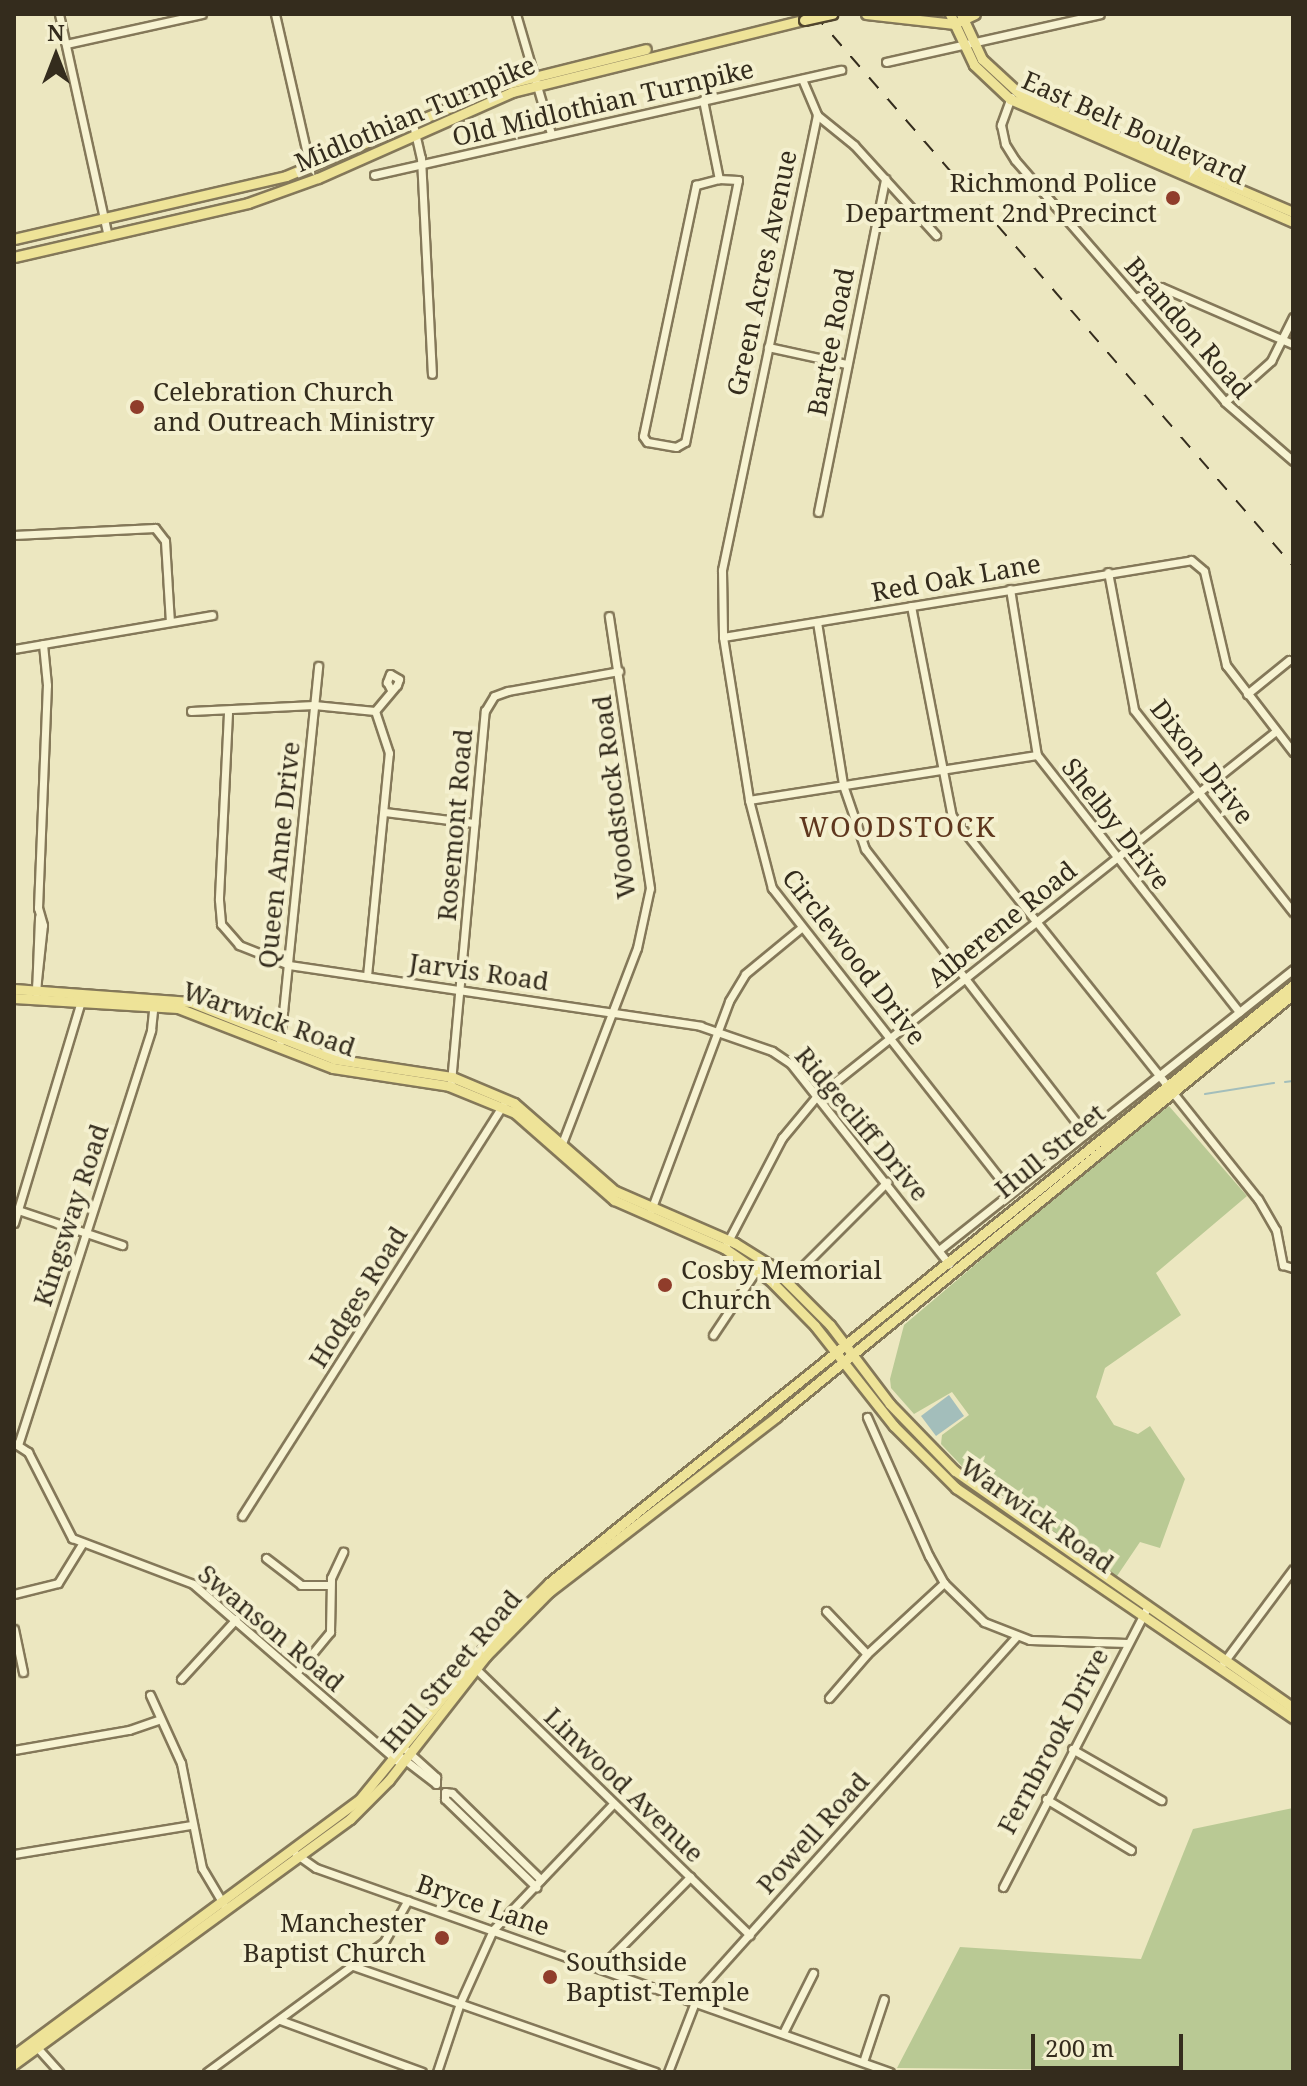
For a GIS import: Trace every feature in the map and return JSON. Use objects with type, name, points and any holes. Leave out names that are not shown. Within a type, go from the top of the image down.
[{"type":"main road","name":"Midlothian Turnpike","points":[[14,239],[310,167],[413,124],[535,80],[803,17],[833,14]]},
{"type":"main road","points":[[866,14],[957,18],[975,14],[968,41]]},
{"type":"main road","name":"East Belt Boulevard","points":[[957,18],[980,72],[1012,95],[1293,222]]},
{"type":"main road","name":"Midlothian Turnpike","points":[[14,257],[289,190],[535,80]]},
{"type":"main road","name":"East Belt Boulevard","points":[[1012,95],[1293,212]]},
{"type":"main road","name":"Hull Street","points":[[956,1271],[1293,985]]},
{"type":"main road","name":"Warwick Road","points":[[14,989],[36,994],[154,1000],[280,1042],[351,1072],[451,1082],[504,1102],[601,1180],[651,1210],[763,1260],[789,1280],[944,1462],[1145,1611]]},
{"type":"main road","name":"Warwick Road","points":[[14,998],[36,994]]},
{"type":"main road","name":"Hull Street","points":[[835,1352],[1293,994]]},
{"type":"main road","name":"Warwick Road","points":[[560,1146],[614,1200],[726,1244],[757,1270],[799,1308],[894,1426],[956,1488],[1293,1708]]},
{"type":"main road","name":"Hull Street Road","points":[[473,1667],[522,1617],[577,1568],[843,1363],[956,1271]]},
{"type":"main road","name":"Hull Street Road","points":[[14,2055],[34,2044],[295,1853],[365,1795],[403,1757],[473,1667],[549,1583],[835,1352]]},
{"type":"main road","name":"Warwick Road","points":[[1223,1664],[1293,1718]]},
{"type":"main road","name":"Hull Street Road","points":[[14,2064],[34,2044]]},
{"type":"street","points":[[59,14],[108,236]]},
{"type":"street","points":[[66,44],[202,14]]},
{"type":"street","points":[[275,14],[310,167]]},
{"type":"street","points":[[516,14],[551,134]]},
{"type":"street","points":[[886,62],[968,41],[1100,14]]},
{"type":"street","name":"Old Midlothian Turnpike","points":[[374,175],[841,70]]},
{"type":"street","points":[[802,79],[817,115],[854,145],[936,235]]},
{"type":"street","name":"Brandon Road","points":[[1012,95],[1001,125],[1005,144],[1225,402],[1291,455]]},
{"type":"street","points":[[703,100],[719,179]]},
{"type":"street","name":"Green Acres Avenue","points":[[739,477],[817,115]]},
{"type":"street","points":[[413,124],[419,165],[432,374]]},
{"type":"street","points":[[719,179],[738,180],[685,442],[676,447],[647,442],[643,436],[696,185],[719,179]]},
{"type":"street","name":"Bartee Road","points":[[818,512],[885,179]]},
{"type":"street","points":[[1135,298],[1161,287],[1293,344]]},
{"type":"street","points":[[1225,402],[1271,361],[1293,317]]},
{"type":"street","points":[[768,347],[846,364]]},
{"type":"street","name":"Circlewood Drive","points":[[739,477],[722,570],[723,637],[749,800],[765,873],[801,928],[1011,1193]]},
{"type":"street","points":[[14,535],[149,527],[160,531],[170,622]]},
{"type":"street","name":"Red Oak Lane","points":[[723,637],[1187,559],[1196,562],[1204,571],[1226,665],[1247,694]]},
{"type":"street","name":"Dixon Drive","points":[[1108,572],[1134,710],[1293,912]]},
{"type":"street","name":"Shelby Drive","points":[[1010,589],[1037,755],[1239,1012]]},
{"type":"street","points":[[911,606],[940,770],[952,816],[1258,1199],[1276,1230],[1283,1265],[1293,1268]]},
{"type":"street","points":[[14,649],[212,615]]},
{"type":"street","name":"Woodstock Road","points":[[560,1146],[637,948],[650,888],[609,616]]},
{"type":"street","points":[[817,622],[843,785],[865,849],[1085,1134]]},
{"type":"street","points":[[36,994],[47,685],[43,644]]},
{"type":"street","points":[[1289,660],[1247,694],[1293,752]]},
{"type":"street","name":"Queen Anne Drive","points":[[280,1042],[318,666]]},
{"type":"street","name":"Rosemont Road","points":[[451,1082],[462,991],[485,711],[494,696],[619,671]]},
{"type":"street","points":[[375,711],[391,690]]},
{"type":"street","points":[[191,711],[228,713],[314,705],[375,711]]},
{"type":"street","points":[[367,976],[389,753],[386,732],[375,711]]},
{"type":"street","name":"Jarvis Road","points":[[228,713],[219,900],[221,924],[239,945],[289,965],[615,1010],[716,1031]]},
{"type":"street","name":"Alberene Road","points":[[726,1244],[782,1138],[816,1097],[1276,731]]},
{"type":"street","points":[[749,800],[1037,755]]},
{"type":"street","points":[[384,812],[474,823]]},
{"type":"street","points":[[651,1210],[716,1031],[745,974],[801,928]]},
{"type":"street","points":[[939,1250],[1293,969]]},
{"type":"street","points":[[14,1223],[82,997]]},
{"type":"street","name":"Kingsway Road","points":[[16,1444],[86,1234],[154,1000]]},
{"type":"street","name":"Ridgecliff Drive","points":[[716,1031],[783,1058],[887,1182],[956,1271]]},
{"type":"street","name":"Hodges Road","points":[[242,1516],[504,1102]]},
{"type":"street","points":[[789,1280],[887,1182]]},
{"type":"street","points":[[18,1210],[122,1245]]},
{"type":"street","points":[[713,1335],[763,1260]]},
{"type":"street","points":[[867,1417],[944,1583],[984,1622],[1015,1638],[1127,1643]]},
{"type":"street","points":[[14,1594],[58,1583],[82,1544],[66,1533],[29,1455],[16,1444]]},
{"type":"street","name":"Swanson Road","points":[[82,1544],[188,1581],[403,1757]]},
{"type":"street","points":[[297,1672],[330,1632],[330,1585],[343,1552]]},
{"type":"street","points":[[266,1558],[301,1585],[330,1585]]},
{"type":"street","points":[[1223,1664],[1293,1569]]},
{"type":"street","points":[[829,1698],[867,1654],[944,1583]]},
{"type":"street","points":[[826,1611],[867,1654]]},
{"type":"street","name":"Fernbrook Drive","points":[[1003,1887],[1145,1611]]},
{"type":"street","points":[[181,1679],[236,1619]]},
{"type":"street","points":[[14,1629],[23,1672]]},
{"type":"street","name":"Powell Road","points":[[668,2072],[694,2000],[1015,1638]]},
{"type":"street","name":"Linwood Avenue","points":[[473,1667],[750,1935]]},
{"type":"street","points":[[150,1695],[158,1720],[181,1763],[202,1868],[224,1905]]},
{"type":"street","points":[[14,1750],[129,1730],[158,1720]]},
{"type":"street","points":[[1072,1749],[1161,1800]]},
{"type":"street","points":[[445,1792],[452,1793],[538,1884],[445,1799],[445,1792]]},
{"type":"street","points":[[1046,1799],[1131,1850]]},
{"type":"street","points":[[437,2072],[460,2003],[493,1930],[613,1804]]},
{"type":"street","points":[[14,1854],[192,1825]]},
{"type":"street","name":"Bryce Lane","points":[[295,1853],[316,1868],[864,2059],[890,2072]]},
{"type":"street","points":[[601,1967],[690,1877]]},
{"type":"street","points":[[207,2072],[353,1966],[396,1928],[408,1900]]},
{"type":"street","points":[[353,1966],[655,2072]]},
{"type":"street","points":[[784,2031],[813,1973]]},
{"type":"street","points":[[864,2059],[884,1999]]},
{"type":"street","points":[[280,2020],[422,2072]]},
{"type":"street","points":[[34,2044],[59,2072]]},
{"type":"green space","points":[[1169,1106],[1247,1196],[1156,1273],[1181,1315],[1105,1368],[1096,1397],[1114,1425],[1138,1434],[1150,1426],[1185,1479],[1160,1548],[1140,1542],[1115,1579],[976,1481],[941,1444],[942,1435],[969,1415],[952,1392],[914,1414],[891,1388],[890,1379],[904,1325],[1134,1130]]},
{"type":"green space","points":[[1293,1808],[1293,2072],[897,2068],[960,1947],[1141,1959],[1193,1829]]},
{"type":"water","points":[[949,1395],[964,1416],[936,1436],[921,1416]]},
{"type":"waterway","points":[[1285,1082],[1293,1081]]},
{"type":"waterway","points":[[1205,1094],[1274,1083]]},
{"type":"railway","points":[[814,14],[1293,566]]},
{"type":"place","name":"Richmond Police Department 2nd Precinct","points":[[1173,198]]},
{"type":"place","name":"Celebration Church and Outreach Ministry","points":[[137,407]]},
{"type":"place","name":"Cosby Memorial Church","points":[[665,1285]]},
{"type":"place","name":"Manchester Baptist Church","points":[[442,1938]]},
{"type":"place","name":"Southside Baptist Temple","points":[[550,1977]]},
{"type":"district","name":"WOODSTOCK","points":[[898,826]]}]
